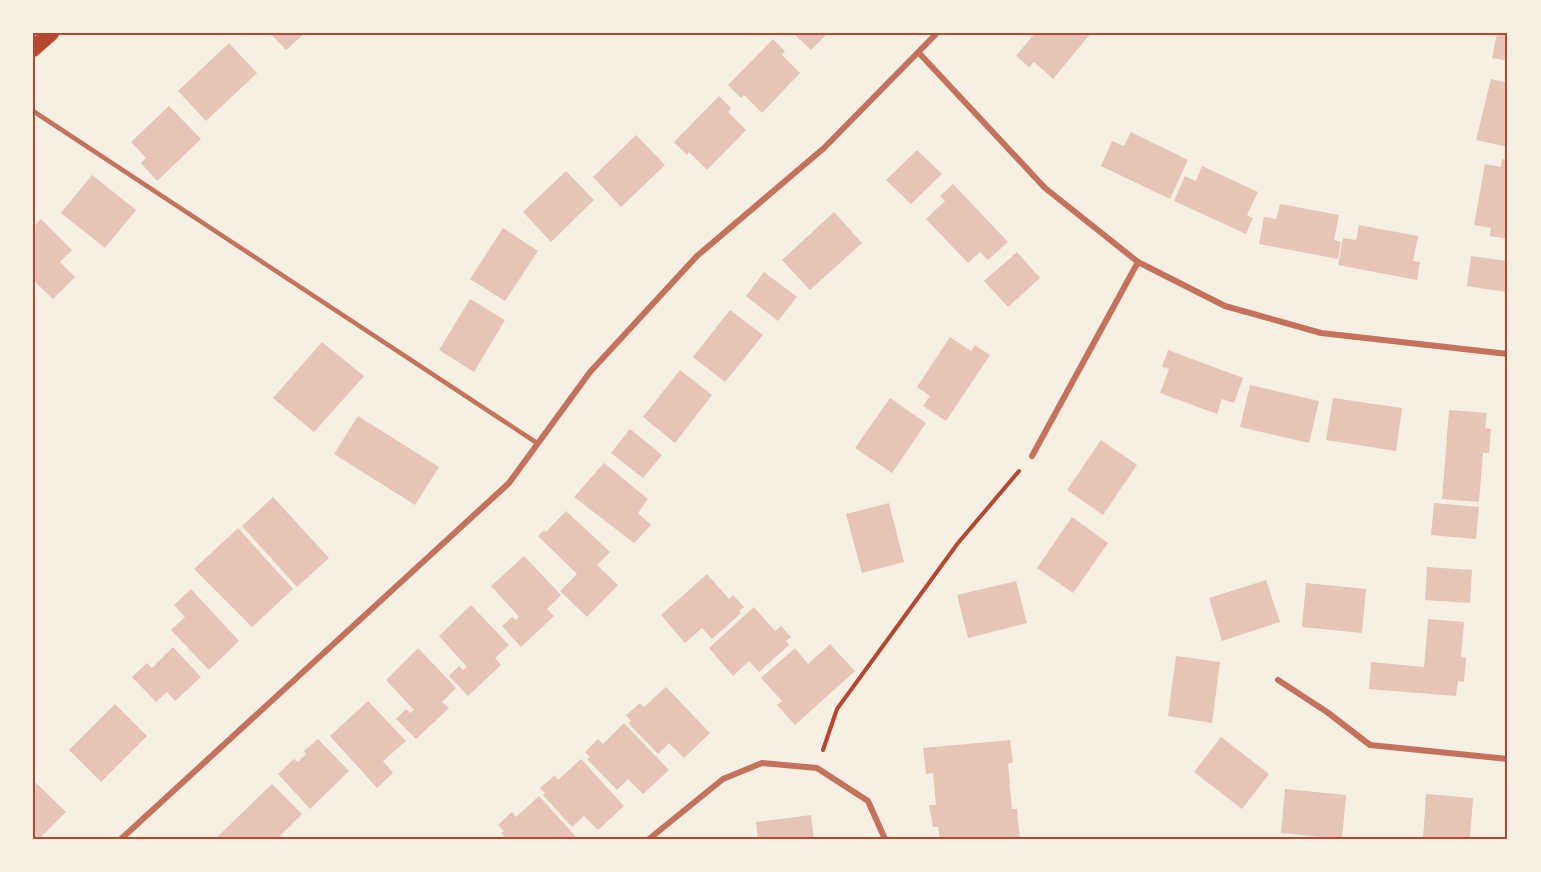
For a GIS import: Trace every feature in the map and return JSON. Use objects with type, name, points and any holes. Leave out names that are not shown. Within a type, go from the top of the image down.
[{"type":"street","points":[[121,839],[509,483],[591,372],[697,256],[824,148],[920,53],[937,33]]},
{"type":"street","points":[[920,53],[1045,188],[1138,262],[1225,306],[1321,333],[1508,354]]},
{"type":"street","points":[[1032,456],[1138,262]]},
{"type":"street","points":[[1278,680],[1327,712],[1370,745],[1508,759]]},
{"type":"street","points":[[649,839],[723,779],[762,763],[817,768],[868,801],[885,839]]},
{"type":"lane","points":[[33,111],[537,443]]},
{"type":"path","points":[[817,768],[837,709],[958,543],[1032,456]]},
{"type":"building","points":[[270,33],[305,33],[286,50]]},
{"type":"building","points":[[793,33],[828,33],[811,50]]},
{"type":"building","points":[[1035,33],[1091,33],[1053,79],[1034,62],[1029,67],[1016,56]]},
{"type":"building","points":[[1497,33],[1508,33],[1508,61],[1492,58]]},
{"type":"building","points":[[773,39],[785,51],[782,55],[800,73],[762,113],[744,95],[741,98],[728,85]]},
{"type":"building","points":[[229,43],[257,73],[206,121],[178,91]]},
{"type":"building","points":[[1491,79],[1508,83],[1508,147],[1476,140]]},
{"type":"building","points":[[719,96],[731,108],[728,112],[746,130],[707,170],[689,152],[687,155],[674,142]]},
{"type":"building","points":[[169,106],[201,139],[157,181],[141,163],[146,158],[131,142]]},
{"type":"building","points":[[1131,132],[1188,160],[1170,199],[1101,166],[1112,141],[1124,146]]},
{"type":"building","points":[[636,135],[665,165],[621,207],[593,177]]},
{"type":"building","points":[[917,150],[942,174],[911,204],[886,180]]},
{"type":"building","points":[[1502,159],[1508,160],[1508,239],[1490,236],[1491,228],[1474,225],[1485,164],[1501,167]]},
{"type":"building","points":[[1202,166],[1258,192],[1247,215],[1253,218],[1246,234],[1174,201],[1185,176],[1196,181]]},
{"type":"building","points":[[566,171],[594,200],[551,242],[523,212]]},
{"type":"building","points":[[92,175],[136,210],[105,248],[61,213]]},
{"type":"building","points":[[953,184],[1008,242],[988,260],[980,252],[968,263],[926,219],[945,201],[940,196]]},
{"type":"building","points":[[1280,204],[1339,215],[1334,240],[1341,242],[1338,259],[1259,244],[1264,217],[1276,219]]},
{"type":"building","points":[[834,212],[862,243],[810,290],[782,260]]},
{"type":"building","points":[[41,219],[72,250],[60,262],[75,277],[53,299],[33,280],[33,227]]},
{"type":"building","points":[[1359,225],[1418,236],[1413,261],[1420,262],[1417,280],[1338,265],[1343,238],[1356,240]]},
{"type":"building","points":[[503,228],[538,251],[505,301],[470,279]]},
{"type":"building","points":[[1017,252],[1040,278],[1008,307],[984,281]]},
{"type":"building","points":[[1471,256],[1508,261],[1506,292],[1467,286]]},
{"type":"building","points":[[764,272],[797,297],[778,321],[746,296]]},
{"type":"building","points":[[470,299],[505,320],[474,372],[439,350]]},
{"type":"building","points":[[730,310],[763,335],[725,382],[693,357]]},
{"type":"building","points":[[950,337],[971,351],[975,345],[990,355],[946,421],[923,406],[930,396],[917,387]]},
{"type":"building","points":[[322,342],[364,376],[314,432],[273,398]]},
{"type":"building","points":[[1168,350],[1243,378],[1234,403],[1222,399],[1217,414],[1160,393],[1169,369],[1162,367]]},
{"type":"building","points":[[680,370],[712,395],[675,443],[643,417]]},
{"type":"building","points":[[1250,385],[1319,401],[1309,443],[1240,427]]},
{"type":"building","points":[[890,398],[926,423],[892,473],[855,448]]},
{"type":"building","points":[[1333,398],[1402,408],[1396,451],[1326,440]]},
{"type":"building","points":[[1449,410],[1487,413],[1485,428],[1491,429],[1489,453],[1483,453],[1479,502],[1442,499]]},
{"type":"building","points":[[358,416],[439,467],[415,505],[334,454]]},
{"type":"building","points":[[630,429],[662,455],[643,478],[611,453]]},
{"type":"building","points":[[1101,440],[1137,465],[1103,515],[1067,490]]},
{"type":"building","points":[[604,463],[648,499],[638,513],[651,525],[634,543],[574,497]]},
{"type":"building","points":[[273,497],[329,558],[297,587],[242,526]]},
{"type":"building","points":[[889,503],[904,562],[862,573],[846,514]]},
{"type":"building","points":[[1434,503],[1479,507],[1476,539],[1431,535]]},
{"type":"building","points":[[566,511],[610,552],[597,565],[618,585],[587,617],[560,591],[577,574],[538,536],[544,530],[546,532]]},
{"type":"building","points":[[1072,517],[1108,543],[1073,593],[1037,568]]},
{"type":"building","points":[[238,528],[293,589],[252,627],[194,569]]},
{"type":"building","points":[[524,556],[561,595],[547,609],[554,616],[521,647],[502,626],[512,617],[516,620],[519,617],[491,586]]},
{"type":"building","points":[[1427,567],[1472,570],[1470,603],[1425,600]]},
{"type":"building","points":[[707,574],[729,599],[733,595],[744,607],[739,611],[741,613],[712,639],[702,628],[685,643],[661,615]]},
{"type":"building","points":[[1266,580],[1280,622],[1222,641],[1209,598]]},
{"type":"building","points":[[1016,581],[1027,623],[968,638],[957,595]]},
{"type":"building","points":[[1306,583],[1366,589],[1362,633],[1302,627]]},
{"type":"building","points":[[191,589],[239,641],[209,670],[171,630],[185,617],[174,605]]},
{"type":"building","points":[[471,605],[509,645],[495,658],[501,665],[468,696],[449,676],[459,666],[463,670],[467,667],[439,636]]},
{"type":"building","points":[[754,607],[775,631],[781,626],[791,637],[786,641],[789,645],[759,672],[749,661],[733,676],[709,648]]},
{"type":"building","points":[[1428,619],[1464,622],[1461,657],[1466,658],[1464,682],[1458,681],[1456,696],[1369,689],[1371,662],[1424,667]]},
{"type":"building","points":[[830,644],[855,671],[795,725],[777,705],[782,701],[761,678],[795,648],[808,664]]},
{"type":"building","points":[[173,647],[201,677],[175,701],[167,692],[156,702],[132,677],[147,663],[152,668]]},
{"type":"building","points":[[418,648],[456,688],[442,702],[449,708],[416,739],[396,719],[406,709],[410,713],[414,710],[386,680]]},
{"type":"building","points":[[1176,656],[1220,662],[1212,723],[1168,716]]},
{"type":"building","points":[[666,687],[710,733],[684,758],[669,743],[658,754],[628,723],[631,721],[626,715],[640,703],[644,707]]},
{"type":"building","points":[[368,701],[406,741],[383,761],[393,773],[377,788],[330,736]]},
{"type":"building","points":[[115,704],[147,736],[101,782],[69,750]]},
{"type":"building","points":[[624,723],[669,770],[643,794],[628,779],[617,790],[587,759],[590,757],[585,752],[598,739],[603,744]]},
{"type":"building","points":[[1221,737],[1269,774],[1242,809],[1194,772]]},
{"type":"building","points":[[318,739],[349,771],[310,809],[278,774],[294,759],[298,762],[306,754],[304,751]]},
{"type":"building","points":[[1010,740],[1013,762],[1008,764],[1012,809],[1017,809],[1020,839],[940,839],[938,827],[933,827],[929,805],[936,805],[933,773],[926,774],[923,748]]},
{"type":"building","points":[[581,759],[624,806],[598,830],[584,816],[572,827],[543,795],[545,793],[540,788],[555,775],[558,780]]},
{"type":"building","points":[[33,780],[66,812],[39,839],[33,839]]},
{"type":"building","points":[[272,784],[302,814],[277,839],[215,839]]},
{"type":"building","points":[[1285,789],[1346,795],[1342,839],[1281,833]]},
{"type":"building","points":[[1426,794],[1473,798],[1470,839],[1423,839]]},
{"type":"building","points":[[539,796],[578,839],[507,839],[501,833],[504,831],[498,825],[512,812],[516,817]]},
{"type":"building","points":[[811,815],[814,839],[758,839],[756,822]]}]
